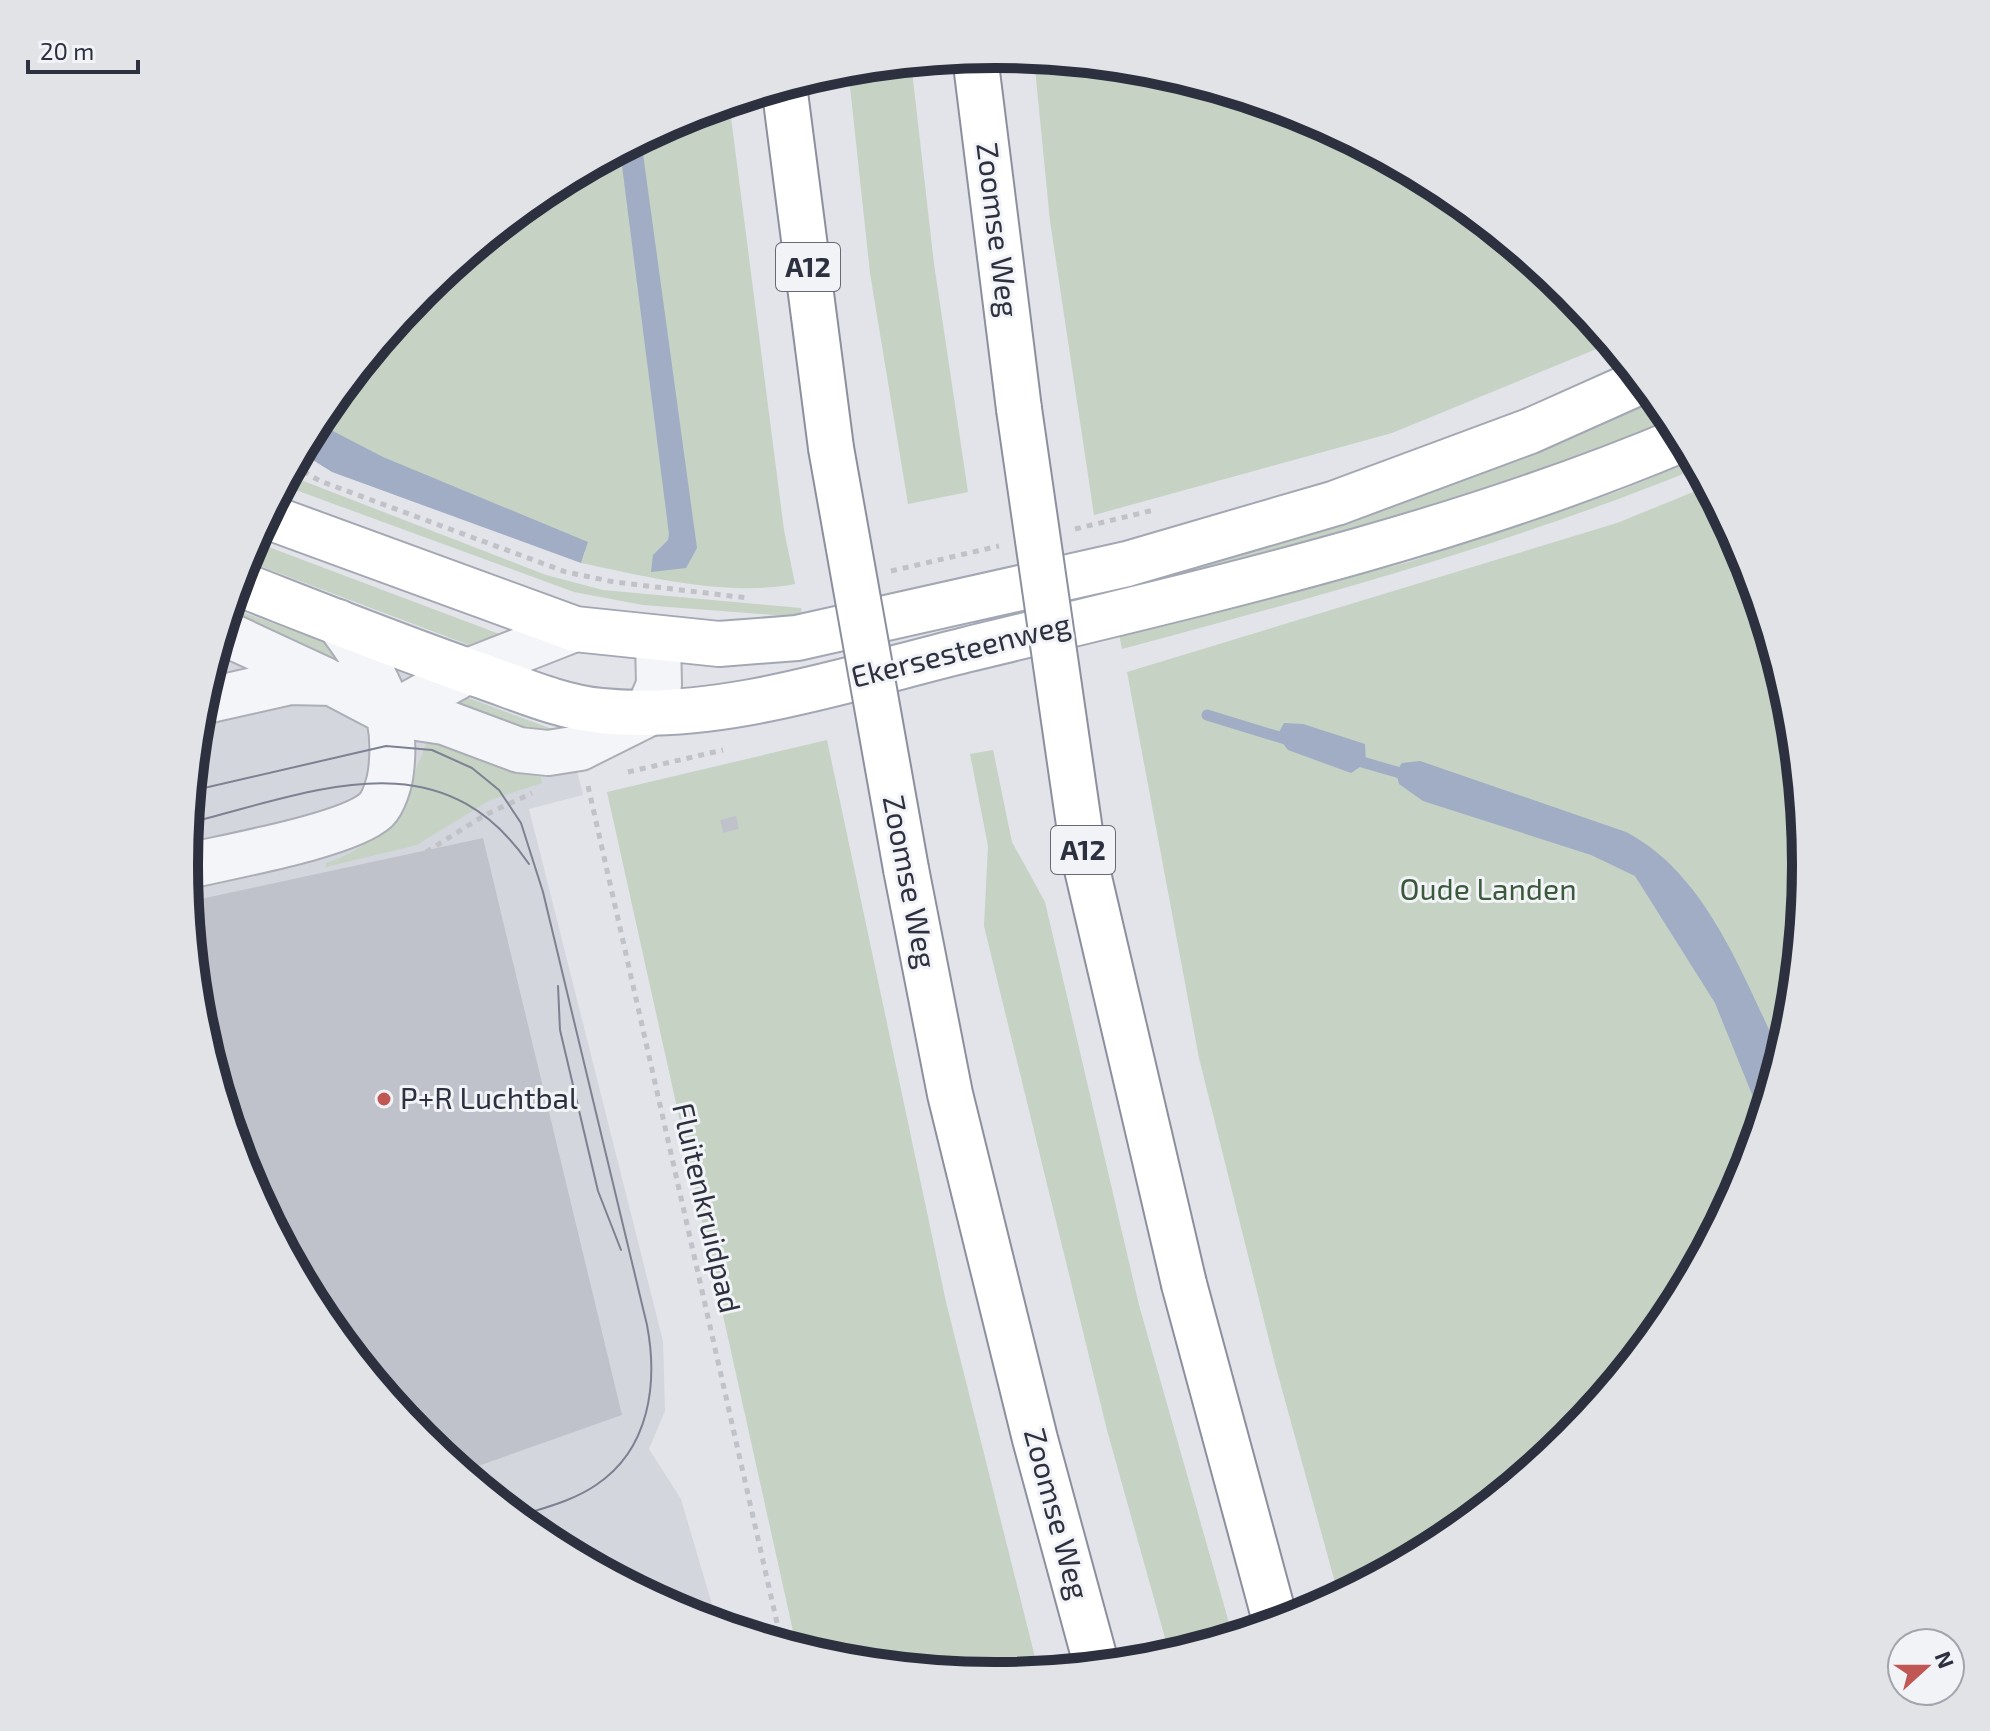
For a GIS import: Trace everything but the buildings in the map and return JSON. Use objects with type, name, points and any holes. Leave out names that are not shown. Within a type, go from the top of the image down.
[{"type":"main road","name":"Zoomse Weg","points":[[977,69],[1019,409],[1083,852],[1184,1284],[1273,1613]]},
{"type":"main road","name":"Zoomse Weg","points":[[785,96],[831,448],[906,869],[950,1094],[1035,1439],[1094,1656]]},
{"type":"main road","name":"Ekersesteenweg","points":[[277,520],[575,629],[719,644],[797,638],[1127,564],[1336,503],[1530,431],[1632,385]]},
{"type":"main road","name":"Ekersesteenweg","points":[[248,587],[554,701],[594,711],[646,715],[735,703],[825,684],[1355,554],[1564,486],[1671,444]]},
{"type":"lane","points":[[198,864],[310,837],[354,822],[377,809],[390,781],[395,746],[391,714],[363,657],[338,622]]},
{"type":"lane","points":[[391,714],[468,671],[575,629]]},
{"type":"lane","points":[[240,645],[332,683],[391,714],[444,722],[519,750],[548,753],[580,748],[646,715],[659,685],[658,640]]},
{"type":"lane","points":[[216,699],[290,682],[332,683]]},
{"type":"path","points":[[302,470],[320,481],[566,572],[614,582],[763,597]]},
{"type":"path","points":[[1070,530],[1158,509]]},
{"type":"path","points":[[884,573],[1008,544]]},
{"type":"path","name":"Fluitenkruidpad","points":[[587,781],[779,1633]]},
{"type":"shaded area","points":[[239,611],[568,735],[583,795],[529,809],[663,1341],[665,1411],[649,1449],[681,1499],[714,1611],[642,1581],[596,1556],[552,1529],[469,1465],[395,1391],[362,1351],[304,1264],[280,1218],[258,1171],[225,1072],[204,970],[199,918],[199,813],[204,761],[225,659]]},
{"type":"green space","points":[[1035,70],[1151,83],[1251,110],[1348,150],[1394,175],[1438,202],[1521,266],[1601,347],[1392,433],[1094,515],[1050,221]]},
{"type":"green space","points":[[912,73],[934,264],[968,492],[908,504],[870,273],[849,81]]},
{"type":"green space","points":[[730,113],[784,530],[795,584],[742,588],[688,584],[581,563],[585,552],[320,441],[362,380],[395,340],[469,266],[510,233],[552,202],[642,150]]},
{"type":"green space","points":[[1645,404],[1661,426],[1558,467],[1440,506],[1200,571],[1198,565],[1496,467]]},
{"type":"green space","points":[[1684,464],[1688,472],[1485,545],[1341,589],[1122,649],[1119,634],[1409,562],[1619,491]]},
{"type":"green space","points":[[298,479],[546,575],[603,590],[801,608],[802,617],[643,605],[574,592],[293,489]]},
{"type":"green space","name":"Oude Landen","points":[[1698,490],[1732,560],[1765,659],[1786,761],[1792,866],[1786,970],[1765,1072],[1732,1171],[1686,1264],[1628,1351],[1595,1391],[1521,1465],[1480,1498],[1394,1556],[1336,1586],[1275,1364],[1199,1058],[1127,672],[1617,523]]},
{"type":"green space","points":[[265,545],[502,635],[469,645],[256,565],[258,560]]},
{"type":"green space","points":[[239,611],[330,644],[351,667],[236,623]]},
{"type":"green space","points":[[462,696],[568,735],[527,733],[454,704]]},
{"type":"green space","points":[[432,730],[540,771],[542,783],[490,800],[417,845],[326,867],[326,863],[349,854],[382,828],[405,793]]},
{"type":"green space","points":[[827,740],[946,1302],[1036,1661],[995,1663],[891,1656],[794,1637],[607,792]]},
{"type":"green space","points":[[993,750],[1012,842],[1045,902],[1139,1305],[1230,1627],[1201,1636],[1167,1644],[1107,1430],[984,926],[988,846],[970,754]]},
{"type":"water","points":[[642,150],[697,548],[686,568],[651,572],[653,555],[668,540],[621,161]]},
{"type":"water","points":[[328,428],[383,457],[588,542],[581,563],[332,472],[310,458]]},
{"type":"water","points":[[1284,723],[1303,724],[1365,744],[1366,763],[1351,773],[1288,750],[1277,736]]},
{"type":"water","points":[[1420,761],[1626,832],[1654,850],[1679,874],[1720,930],[1773,1038],[1756,1103],[1715,1003],[1635,876],[1591,855],[1423,801],[1399,784],[1396,772],[1402,763]]},
{"type":"waterway","points":[[1207,715],[1292,741]]},
{"type":"waterway","points":[[1355,760],[1407,775]]},
{"type":"tram line","points":[[201,789],[386,746],[432,750],[472,768],[499,790],[521,823],[543,892],[647,1325],[651,1369],[650,1392],[639,1434],[614,1470],[578,1495],[530,1513]]},
{"type":"tram line","points":[[199,820],[327,789],[372,784],[415,786],[456,799],[494,824],[529,864]]},
{"type":"tram line","points":[[558,986],[560,1030],[598,1191],[621,1250]]},
{"type":"place","name":"P+R Luchtbal","points":[[384,1099]]}]
